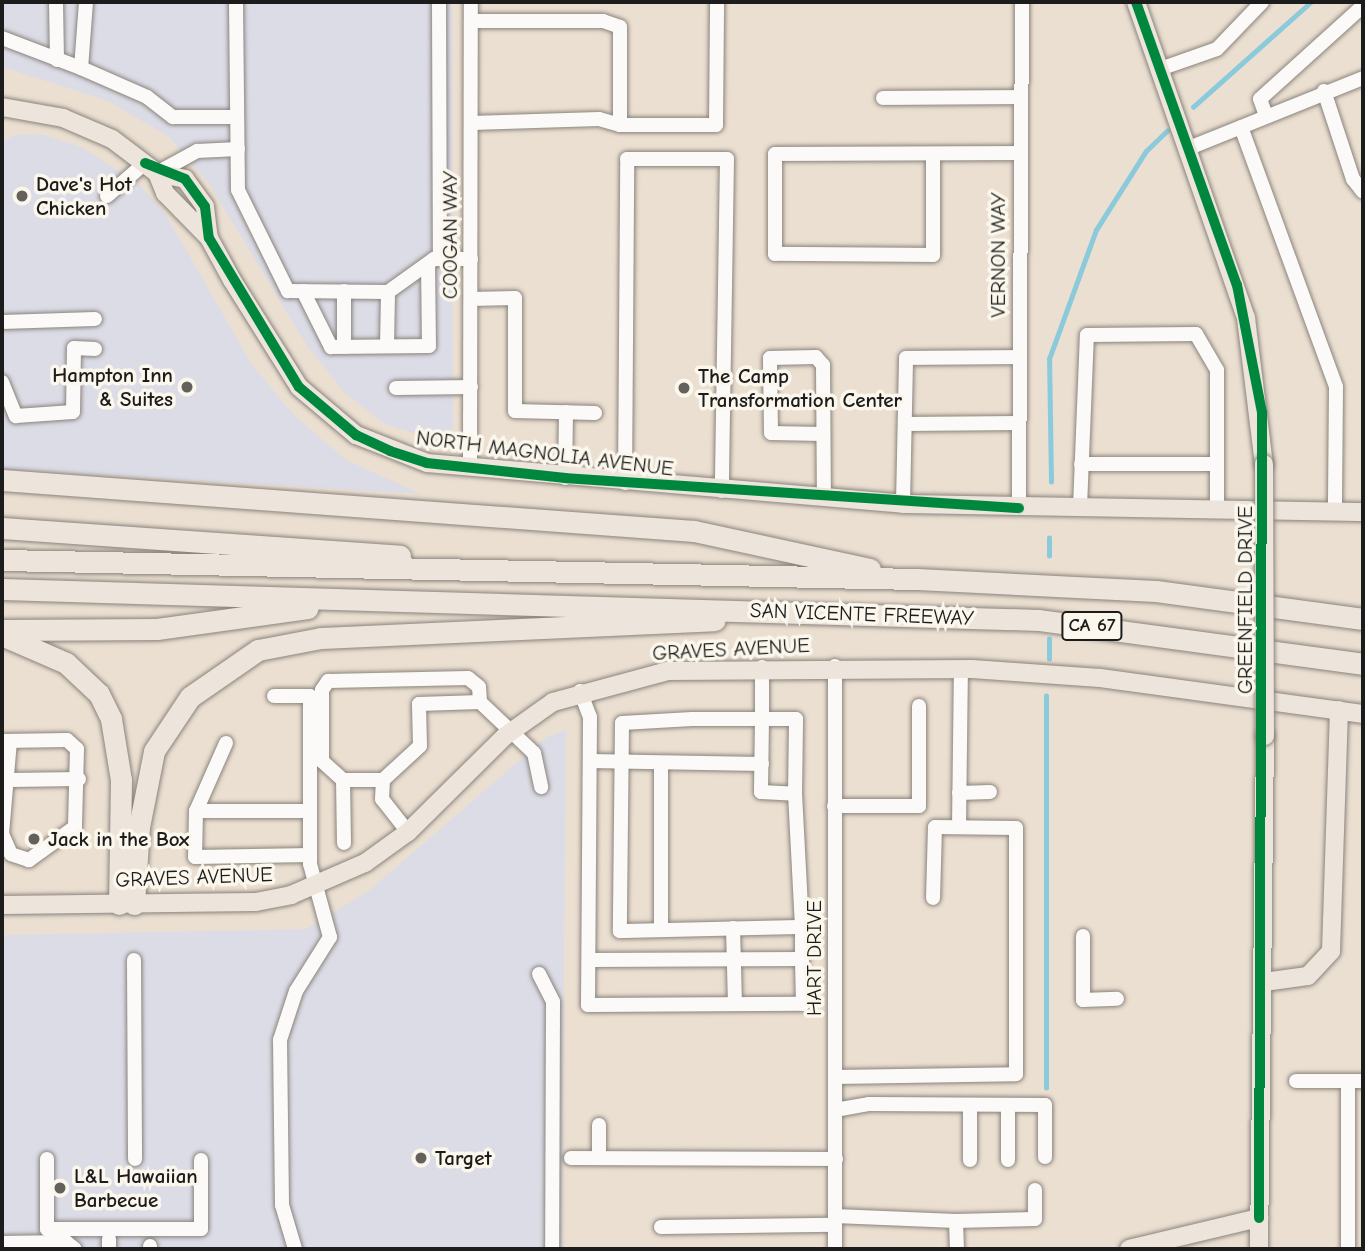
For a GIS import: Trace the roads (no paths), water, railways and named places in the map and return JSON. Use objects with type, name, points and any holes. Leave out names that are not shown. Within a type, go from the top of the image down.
[{"type":"highway","points":[[2,480],[694,531],[917,579]]},
{"type":"highway","points":[[2,528],[632,574]]},
{"type":"highway","points":[[2,560],[632,574]]},
{"type":"highway","name":"SAN VICENTE FREEWAY","points":[[632,574],[917,579],[1156,591],[1363,620]]},
{"type":"highway","points":[[2,589],[358,601]]},
{"type":"highway","points":[[2,633],[158,629],[358,601]]},
{"type":"highway","name":"SAN VICENTE FREEWAY","points":[[358,601],[818,611],[1039,620],[1363,664]]},
{"type":"highway","points":[[127,904],[140,816],[154,751],[198,690],[258,650],[321,638],[646,626],[818,611]]},
{"type":"highway","points":[[2,633],[66,663],[99,694],[111,719],[121,780],[127,904]]},
{"type":"main road","name":"GREENFIELD DRIVE","points":[[1136,2],[1246,318],[1264,464],[1264,982],[1259,1249]]},
{"type":"main road","name":"NORTH MAGNOLIA AVENUE","points":[[2,107],[63,118],[112,139],[151,168],[165,193],[209,238],[272,350],[333,418],[390,451],[470,468],[565,478],[903,504],[1363,512]]},
{"type":"main road","name":"GRAVES AVENUE","points":[[2,905],[256,902],[317,885],[408,832],[512,732],[580,691],[668,671],[835,666],[961,669],[1100,678],[1363,714]]},
{"type":"main road","points":[[1264,982],[1308,976],[1331,951],[1339,710]]},
{"type":"main road","points":[[1129,1249],[1259,1218]]},
{"type":"street","points":[[56,2],[57,60]]},
{"type":"street","points":[[81,68],[86,2]]},
{"type":"street","points":[[236,2],[238,149],[246,215],[288,291],[388,292],[434,262],[471,259]]},
{"type":"street","points":[[303,291],[331,347],[429,346],[434,262],[439,2]]},
{"type":"street","name":"COOGAN WAY","points":[[470,468],[471,2]]},
{"type":"street","points":[[471,123],[599,119],[620,125],[716,125],[717,2]]},
{"type":"street","name":"VERNON WAY","points":[[1019,508],[1019,153],[1022,2]]},
{"type":"street","points":[[1160,69],[1217,49],[1262,2]]},
{"type":"street","points":[[1266,116],[1261,99],[1363,6]]},
{"type":"street","points":[[471,22],[603,21],[620,27],[620,125]]},
{"type":"street","points":[[2,38],[147,97],[173,117],[237,117]]},
{"type":"street","points":[[1189,148],[1324,91],[1363,78]]},
{"type":"street","points":[[1324,91],[1357,167],[1363,191]]},
{"type":"street","points":[[883,98],[1020,97]]},
{"type":"street","points":[[1241,127],[1336,387],[1335,512]]},
{"type":"street","points":[[107,196],[151,168],[197,151],[238,149]]},
{"type":"street","points":[[933,154],[933,255],[775,254],[775,154],[1019,153]]},
{"type":"street","points":[[625,483],[627,159],[727,159],[722,491]]},
{"type":"street","points":[[344,291],[344,347]]},
{"type":"street","points":[[387,346],[388,292]]},
{"type":"street","points":[[471,299],[516,298],[515,411],[595,413]]},
{"type":"street","points":[[2,322],[95,319]]},
{"type":"street","points":[[1080,507],[1087,335],[1196,334],[1217,370],[1217,510]]},
{"type":"street","points":[[2,382],[16,416],[73,412],[74,348],[95,349]]},
{"type":"street","points":[[823,434],[771,433],[770,358],[816,357],[823,365],[824,498]]},
{"type":"street","points":[[903,504],[906,358],[1018,357]]},
{"type":"street","points":[[396,388],[471,387]]},
{"type":"street","points":[[565,478],[566,412]]},
{"type":"street","points":[[906,424],[1018,423]]},
{"type":"street","points":[[1081,464],[1217,464]]},
{"type":"street","name":"HART DRIVE","points":[[835,666],[835,1249]]},
{"type":"street","points":[[762,667],[761,792],[795,794]]},
{"type":"street","points":[[959,827],[961,669]]},
{"type":"street","points":[[480,702],[419,704],[419,746],[383,780],[343,780],[322,761],[322,690],[328,681],[464,676],[479,687],[480,702],[534,753],[541,788]]},
{"type":"street","points":[[580,691],[590,716],[588,1005],[803,1004],[802,926],[795,794],[796,719],[622,723],[620,932],[802,926]]},
{"type":"street","points":[[274,696],[310,696],[310,855],[330,937],[296,991],[280,1040],[282,1205],[295,1249]]},
{"type":"street","points":[[834,806],[919,806],[919,706]]},
{"type":"street","points":[[6,741],[75,742],[79,779],[75,827],[29,860],[11,854],[3,841],[10,780],[6,741]]},
{"type":"street","points":[[226,743],[196,811],[195,857],[310,855]]},
{"type":"street","points":[[590,761],[762,764]]},
{"type":"street","points":[[661,763],[661,930]]},
{"type":"street","points":[[10,780],[79,779]]},
{"type":"street","points":[[343,780],[344,843]]},
{"type":"street","points":[[383,780],[382,799],[408,832]]},
{"type":"street","points":[[959,793],[990,792]]},
{"type":"street","points":[[196,811],[310,811]]},
{"type":"street","points":[[835,1077],[1016,1074],[1016,828],[935,827],[933,898]]},
{"type":"street","points":[[733,929],[735,1004]]},
{"type":"street","points":[[1083,936],[1083,1000],[1117,999]]},
{"type":"street","points":[[134,960],[135,1159]]},
{"type":"street","points":[[589,960],[802,960]]},
{"type":"street","points":[[539,974],[553,1002],[552,1249]]},
{"type":"street","points":[[1296,1081],[1363,1081]]},
{"type":"street","points":[[1348,1081],[1348,1249]]},
{"type":"street","points":[[970,1105],[970,1160]]},
{"type":"street","points":[[1008,1105],[1008,1160]]},
{"type":"street","points":[[835,1110],[1045,1105],[1045,1157]]},
{"type":"street","points":[[598,1125],[599,1158]]},
{"type":"street","points":[[47,1158],[47,1229],[201,1229],[201,1160]]},
{"type":"street","points":[[571,1158],[836,1158]]},
{"type":"street","points":[[661,1227],[835,1221],[1035,1219],[1035,1190]]},
{"type":"street","points":[[1348,1195],[1363,1195]]},
{"type":"street","points":[[956,1221],[957,1249]]},
{"type":"street","points":[[2,1243],[66,1242],[75,1249]]},
{"type":"waterway","points":[[1193,107],[1311,2]]},
{"type":"waterway","points":[[1051,482],[1049,359],[1096,230],[1146,151],[1167,131]]},
{"type":"waterway","points":[[1049,538],[1049,556]]},
{"type":"waterway","points":[[1049,639],[1049,659]]},
{"type":"waterway","points":[[1046,696],[1046,1088]]},
{"type":"place","name":"Dave's Hot Chicken","points":[[22,196]]},
{"type":"place","name":"Hampton Inn & Suites","points":[[187,387]]},
{"type":"place","name":"The Camp Transformation Center","points":[[684,388]]},
{"type":"place","name":"Jack in the Box","points":[[34,839]]},
{"type":"place","name":"Target","points":[[421,1158]]},
{"type":"place","name":"L&L Hawaiian Barbecue","points":[[60,1188]]}]
